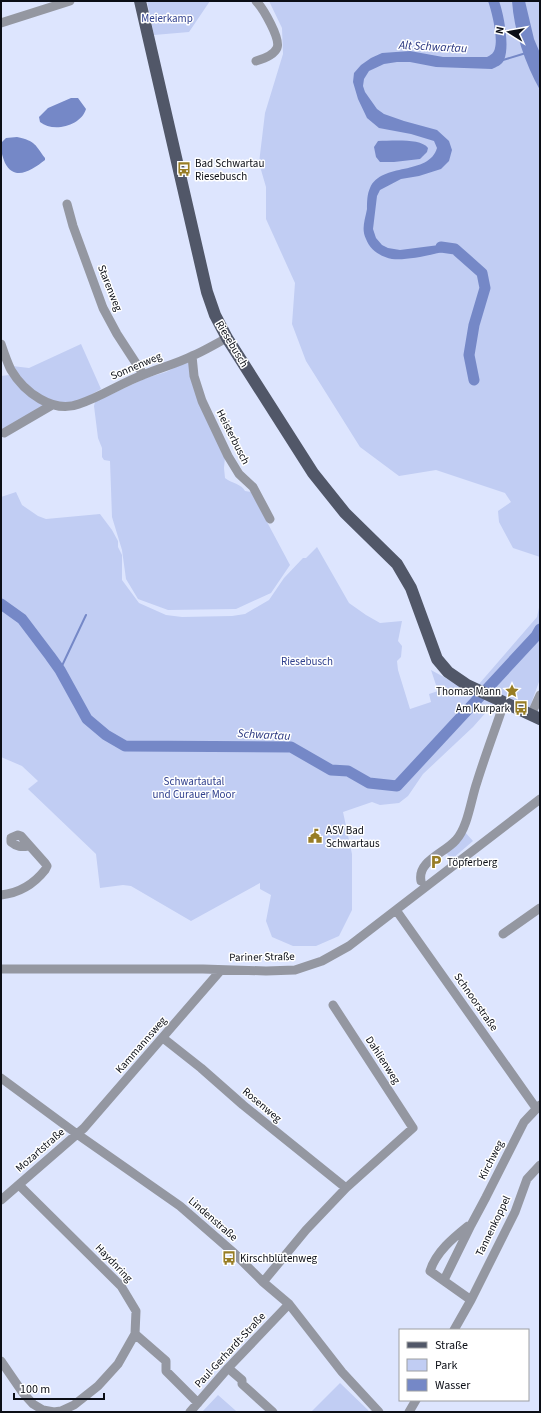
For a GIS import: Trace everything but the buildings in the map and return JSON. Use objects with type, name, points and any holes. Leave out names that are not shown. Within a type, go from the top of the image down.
[{"type":"main road","name":"Riesebusch","points":[[140,1],[207,292],[215,315],[227,338],[313,473],[346,513],[397,564],[411,588],[437,659],[448,672],[457,679],[504,703]]},
{"type":"main road","points":[[504,703],[536,717]]},
{"type":"street","points":[[1,23],[70,1]]},
{"type":"street","points":[[256,1],[266,13],[278,44],[277,50],[269,56],[256,61]]},
{"type":"street","name":"Starenweg","points":[[67,204],[73,226],[104,308],[117,334],[143,374]]},
{"type":"street","name":"Sonnenweg","points":[[1,344],[10,368],[16,378],[26,388],[39,398],[52,405],[69,407],[78,405],[143,374],[192,356],[227,338]]},
{"type":"street","name":"Heisterbusch","points":[[192,356],[194,376],[202,401],[228,456],[239,474],[253,487],[270,519]]},
{"type":"street","points":[[1,372],[10,368]]},
{"type":"street","points":[[4,433],[52,405]]},
{"type":"street","points":[[536,717],[540,695]]},
{"type":"street","points":[[421,881],[420,875],[422,867],[456,840],[463,830],[476,783],[504,703]]},
{"type":"street","name":"Pariner Straße","points":[[1,969],[266,971],[295,970],[310,966],[349,946],[540,799]]},
{"type":"street","points":[[1,895],[12,894],[23,890],[46,870],[46,863],[29,846]]},
{"type":"street","points":[[503,934],[540,908]]},
{"type":"street","name":"Schnoorstraße","points":[[396,910],[538,1107]]},
{"type":"street","name":"Kammannsweg","points":[[77,1134],[84,1128],[221,970]]},
{"type":"street","name":"Dahlienweg","points":[[333,1005],[413,1128],[346,1188]]},
{"type":"street","name":"Rosenweg","points":[[163,1038],[201,1068],[242,1106],[346,1188]]},
{"type":"street","name":"Lindenstraße","points":[[1,1078],[77,1134],[180,1206],[234,1253],[263,1282],[289,1304],[342,1372],[379,1412]]},
{"type":"street","name":"Kirchweg","points":[[444,1280],[524,1122],[538,1107]]},
{"type":"street","name":"Mozartstraße","points":[[1,1200],[77,1134]]},
{"type":"street","name":"Tannenkoppel","points":[[471,1300],[515,1212],[527,1179],[540,1165]]},
{"type":"street","name":"Haydnring","points":[[1,1361],[23,1393],[37,1407],[54,1412],[61,1411],[74,1405],[98,1386],[118,1364],[135,1334],[136,1310],[121,1286],[19,1185]]},
{"type":"street","points":[[263,1282],[306,1230],[346,1188]]},
{"type":"street","name":"Kirchweg","points":[[471,1225],[453,1238],[433,1261],[430,1271],[471,1300]]},
{"type":"street","points":[[455,1329],[471,1300]]},
{"type":"street","name":"Paul-Gerhardt-Straße","points":[[190,1412],[228,1368],[289,1304]]},
{"type":"street","points":[[135,1334],[166,1361],[166,1371],[198,1403]]},
{"type":"street","points":[[228,1368],[242,1380],[242,1384],[273,1412]]},
{"type":"street","points":[[409,1412],[415,1401]]},
{"type":"street","points":[[74,1405],[81,1412]]},
{"type":"green space","name":"Meierkamp","points":[[147,1],[210,1],[189,32],[154,35]]},
{"type":"green space","points":[[269,1],[540,1],[540,557],[513,548],[499,522],[498,511],[511,502],[505,493],[436,470],[399,476],[360,447],[306,361],[292,324],[295,283],[266,219],[266,187],[259,163],[265,113],[283,54],[282,28]]},
{"type":"green space","points":[[81,344],[101,389],[74,404],[53,403],[29,387],[12,366],[29,368]]},
{"type":"green space","points":[[186,362],[189,363],[225,457],[225,478],[245,491],[251,492],[290,565],[271,593],[236,609],[168,610],[138,599],[126,579],[122,550],[112,517],[110,461],[104,460],[102,457],[102,448],[98,438],[94,406],[95,402],[146,378],[166,372]]},
{"type":"green space","points":[[9,375],[45,405],[1,431],[1,376]]},
{"type":"green space","name":"Schwartautal und Curauer Moor","points":[[16,492],[22,505],[38,516],[46,519],[100,514],[118,541],[118,547],[122,555],[122,580],[139,603],[166,615],[182,617],[232,616],[245,614],[269,600],[284,578],[303,558],[306,558],[317,547],[349,603],[380,623],[402,621],[398,641],[402,646],[401,657],[397,661],[398,670],[410,709],[431,702],[429,694],[438,691],[431,670],[475,694],[479,684],[537,617],[540,603],[540,679],[527,715],[496,701],[473,727],[423,774],[408,796],[399,803],[380,805],[372,802],[343,812],[352,854],[352,910],[339,936],[316,946],[293,946],[272,937],[266,921],[271,895],[260,889],[260,883],[191,921],[131,886],[123,885],[100,888],[96,854],[28,789],[38,781],[22,766],[1,757],[1,497]]},
{"type":"green space","points":[[464,831],[473,841],[452,859],[445,852]]},
{"type":"green space","points":[[340,1383],[369,1412],[311,1412]]},
{"type":"green space","points":[[218,1395],[235,1410],[237,1412],[202,1412]]},
{"type":"water","points":[[488,1],[499,1],[503,14],[506,54],[503,62],[499,66],[492,69],[436,67],[410,62],[397,62],[384,64],[369,71],[364,79],[363,86],[365,92],[377,109],[384,114],[404,121],[437,130],[449,141],[452,150],[449,161],[441,169],[419,176],[401,179],[380,190],[377,196],[373,229],[376,238],[382,245],[388,248],[400,250],[447,244],[455,249],[407,259],[392,259],[384,257],[370,246],[364,232],[370,188],[376,180],[384,175],[425,162],[432,157],[437,148],[434,141],[411,134],[379,128],[367,118],[358,99],[353,82],[354,73],[361,65],[382,53],[410,51],[443,57],[487,57],[495,50],[496,43],[493,18]]},
{"type":"water","points":[[512,1],[525,1],[534,39],[540,53],[540,90],[521,47],[515,24]]},
{"type":"water","points":[[71,98],[78,98],[86,109],[79,120],[66,126],[59,127],[52,127],[40,122],[39,117],[48,108]]},
{"type":"water","points":[[17,137],[32,142],[45,160],[24,172],[14,172],[9,169],[2,155],[2,142],[6,138]]},
{"type":"water","points":[[378,141],[413,141],[428,148],[427,152],[420,159],[380,162],[376,157],[374,147]]},
{"type":"waterway","points":[[503,60],[526,53]]},
{"type":"waterway","name":"Alt Schwartau","points":[[441,247],[455,249],[482,273],[485,288],[474,325],[469,355],[474,380]]},
{"type":"waterway","name":"Schwartau","points":[[1,604],[22,619],[50,656],[60,670],[87,719],[106,735],[125,746],[291,747],[331,770],[348,771],[369,783],[397,786],[536,636],[540,629]]},
{"type":"waterway","points":[[60,670],[86,615]]},
{"type":"place","name":"Bad Schwartau Riesebusch","points":[[184,169]]},
{"type":"place","name":"Thomas Mann","points":[[512,691]]},
{"type":"place","name":"Am Kurpark","points":[[521,708]]},
{"type":"place","name":"ASV Bad Schwartaus","points":[[315,836]]},
{"type":"place","name":"Töpferberg","points":[[436,862]]},
{"type":"place","name":"Kirschblütenweg","points":[[229,1258]]}]
